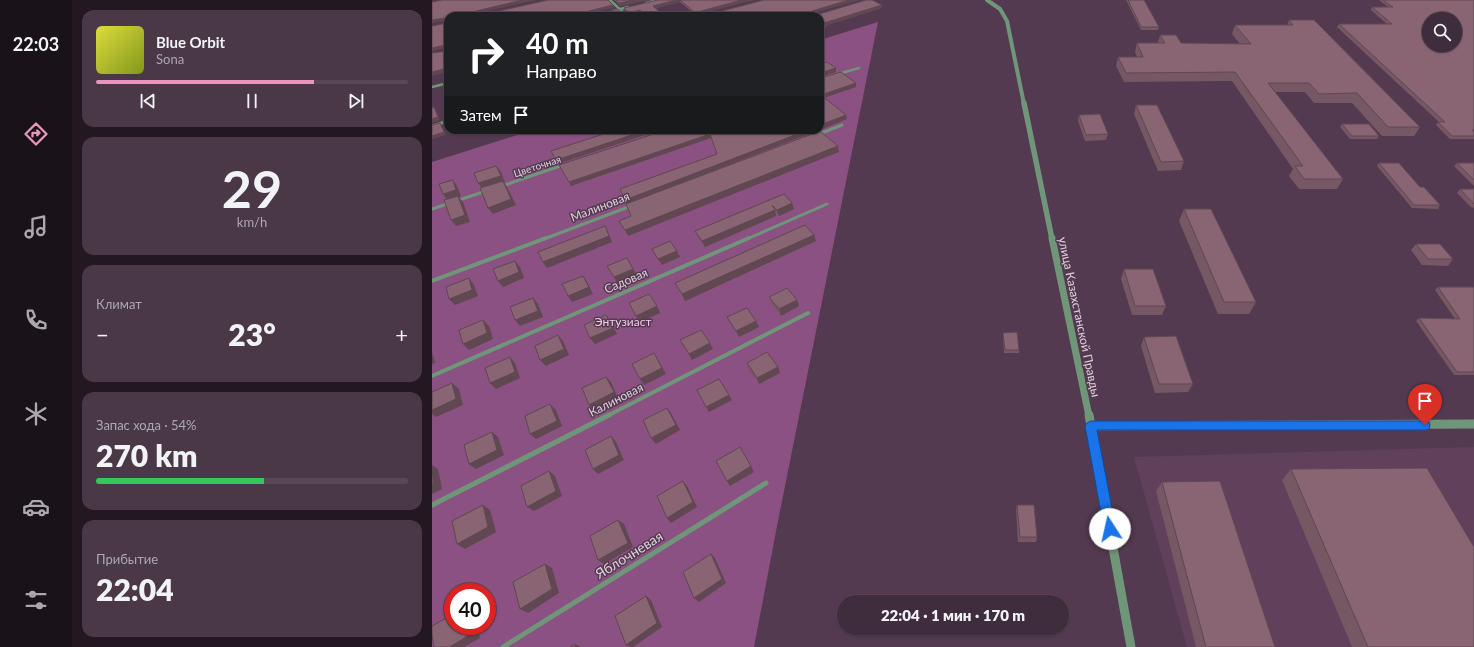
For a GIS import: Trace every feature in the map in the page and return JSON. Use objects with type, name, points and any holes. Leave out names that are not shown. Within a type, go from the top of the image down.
[{"type":"street","points":[[610,0],[623,12]]},
{"type":"street","points":[[642,4],[658,0]]},
{"type":"street","name":"улица Казахстанской Правды","points":[[987,0],[1000,9],[1007,21],[1091,426],[1131,647]]},
{"type":"street","points":[[610,12],[635,6]]},
{"type":"street","points":[[833,76],[858,68]]},
{"type":"street","points":[[432,87],[444,84]]},
{"type":"street","points":[[432,126],[444,122]]},
{"type":"street","points":[[824,132],[842,125]]},
{"type":"street","points":[[813,136],[818,134]]},
{"type":"street","name":"Цветочная","points":[[499,187],[566,164]]},
{"type":"street","points":[[432,209],[492,189]]},
{"type":"street","name":"Малиновая","points":[[432,281],[634,204]]},
{"type":"street","name":"Садовая","points":[[432,376],[828,204]]},
{"type":"street","name":"Калиновая","points":[[432,505],[808,313]]},
{"type":"street","points":[[1091,426],[1474,424]]},
{"type":"street","name":"Яблочневая","points":[[504,647],[766,483]]},
{"type":"shaded area","points":[[1474,447],[1474,647],[1187,647],[1134,457]]},
{"type":"green space","name":"Энтузиаст","points":[[878,22],[754,647],[432,647],[432,162],[520,134],[824,134],[824,39]]},
{"type":"building","points":[[442,0],[523,0],[475,12],[444,12],[444,18],[432,20],[432,2]]},
{"type":"building","points":[[548,0],[608,0],[613,5],[589,11],[495,12]]},
{"type":"building","points":[[616,0],[635,0],[619,3]]},
{"type":"building","points":[[658,0],[677,0],[653,6],[660,12],[642,12],[640,10],[628,12],[624,8]]},
{"type":"building","points":[[680,0],[742,0],[700,12],[694,12]]},
{"type":"building","points":[[764,0],[849,0],[812,11],[718,12]]},
{"type":"building","points":[[866,0],[872,0],[882,5],[824,23],[824,13]]},
{"type":"building","points":[[1128,0],[1144,0],[1159,27],[1141,27]]},
{"type":"building","points":[[1383,0],[1474,0],[1474,130],[1472,130],[1474,131],[1474,136],[1452,136],[1438,122],[1445,122],[1339,24],[1392,24],[1372,7],[1393,7]]},
{"type":"building","points":[[618,9],[621,12],[606,12]]},
{"type":"building","points":[[1289,20],[1314,20],[1420,127],[1388,127],[1357,93],[1319,94],[1309,83],[1268,83],[1343,179],[1304,179],[1295,166],[1303,166],[1235,72],[1126,73],[1118,57],[1143,57],[1137,43],[1165,43],[1160,35],[1176,35],[1181,43],[1251,44],[1235,25],[1293,25]]},
{"type":"building","points":[[444,24],[444,45],[432,48],[432,26]]},
{"type":"building","points":[[444,51],[444,69],[432,72],[432,53]]},
{"type":"building","points":[[827,62],[836,68],[824,72],[824,63]]},
{"type":"building","points":[[841,72],[856,83],[824,94],[824,77]]},
{"type":"building","points":[[824,97],[846,115],[824,123]]},
{"type":"building","points":[[1136,105],[1157,105],[1184,161],[1161,162]]},
{"type":"building","points":[[434,107],[438,117],[432,119],[432,108]]},
{"type":"building","points":[[1100,114],[1108,134],[1086,135],[1079,115]]},
{"type":"building","points":[[440,123],[444,132],[432,136],[432,125]]},
{"type":"building","points":[[1342,124],[1369,124],[1379,136],[1352,136]]},
{"type":"building","points":[[604,134],[635,134],[556,160],[551,151]]},
{"type":"building","points":[[654,134],[710,134],[569,182],[559,165]]},
{"type":"building","points":[[710,134],[798,134],[625,200],[620,189],[717,154]]},
{"type":"building","points":[[812,134],[824,134],[838,146],[625,230],[619,221],[631,216],[626,204]]},
{"type":"building","points":[[1379,163],[1399,163],[1420,187],[1424,187],[1440,205],[1414,205]]},
{"type":"building","points":[[1457,163],[1474,163],[1474,180]]},
{"type":"building","points":[[496,166],[501,176],[478,183],[474,173]]},
{"type":"building","points":[[453,180],[456,190],[443,194],[439,184]]},
{"type":"building","points":[[503,181],[511,199],[488,208],[480,188]]},
{"type":"building","points":[[1460,189],[1474,189],[1474,204]]},
{"type":"building","points":[[784,194],[792,203],[777,210],[772,205],[775,210],[702,241],[695,231]]},
{"type":"building","points":[[458,196],[465,215],[451,220],[444,200]]},
{"type":"building","points":[[1184,209],[1211,209],[1256,302],[1224,302]]},
{"type":"building","points":[[805,225],[814,235],[682,294],[675,283]]},
{"type":"building","points":[[605,226],[609,236],[543,262],[538,252]]},
{"type":"building","points":[[670,241],[677,251],[658,259],[652,249]]},
{"type":"building","points":[[1416,244],[1440,244],[1453,259],[1428,259]]},
{"type":"building","points":[[627,258],[633,269],[614,277],[607,266]]},
{"type":"building","points":[[515,261],[519,272],[498,281],[493,269]]},
{"type":"building","points":[[1124,269],[1153,269],[1166,306],[1135,306]]},
{"type":"building","points":[[583,276],[589,287],[568,296],[562,284]]},
{"type":"building","points":[[469,278],[472,290],[449,299],[446,287]]},
{"type":"building","points":[[1438,287],[1474,287],[1474,372],[1457,372],[1419,318],[1460,319]]},
{"type":"building","points":[[787,288],[797,300],[779,309],[769,297]]},
{"type":"building","points":[[649,294],[657,306],[636,316],[629,303]]},
{"type":"building","points":[[533,298],[538,311],[515,320],[510,307]]},
{"type":"building","points":[[747,308],[756,321],[736,331],[727,317]]},
{"type":"building","points":[[606,315],[613,328],[590,338],[584,325]]},
{"type":"building","points":[[483,320],[487,333],[463,344],[459,330]]},
{"type":"building","points":[[701,330],[710,343],[689,354],[680,340]]},
{"type":"building","points":[[1017,332],[1019,350],[1005,350],[1003,333]]},
{"type":"building","points":[[558,335],[564,349],[540,360],[535,346]]},
{"type":"building","points":[[1176,336],[1193,384],[1159,384],[1144,337]]},
{"type":"building","points":[[767,352],[778,367],[757,378],[747,363]]},
{"type":"building","points":[[654,353],[662,368],[640,379],[632,364]]},
{"type":"building","points":[[510,357],[515,372],[490,383],[485,368]]},
{"type":"building","points":[[606,377],[614,392],[589,405],[582,388]]},
{"type":"building","points":[[719,379],[729,395],[706,407],[697,390]]},
{"type":"building","points":[[452,383],[456,399],[432,410],[432,392]]},
{"type":"building","points":[[550,404],[557,421],[530,434],[525,416]]},
{"type":"building","points":[[667,408],[676,425],[651,438],[643,420]]},
{"type":"building","points":[[492,432],[497,450],[469,464],[464,445]]},
{"type":"building","points":[[611,436],[619,455],[593,469],[585,450]]},
{"type":"building","points":[[740,447],[751,466],[727,481],[716,461]]},
{"type":"building","points":[[1427,468],[1474,547],[1474,647],[1368,647],[1291,469]]},
{"type":"building","points":[[549,471],[556,491],[527,507],[521,486]]},
{"type":"building","points":[[432,473],[434,483],[432,484]]},
{"type":"building","points":[[683,481],[693,502],[667,518],[657,496]]},
{"type":"building","points":[[1220,481],[1275,647],[1206,647],[1162,482]]},
{"type":"building","points":[[483,505],[488,527],[457,544],[452,521]]},
{"type":"building","points":[[1017,505],[1034,505],[1037,537],[1020,537]]},
{"type":"building","points":[[618,520],[628,543],[598,560],[590,536]]},
{"type":"building","points":[[711,554],[722,579],[694,598],[683,572]]},
{"type":"building","points":[[545,564],[552,589],[520,609],[513,582]]},
{"type":"building","points":[[646,596],[657,623],[626,645],[615,616]]},
{"type":"building","points":[[444,619],[444,635],[469,635],[450,647],[434,647],[432,626]]},
{"type":"route","points":[[1110,529],[1091,426],[1425,425]]}]
